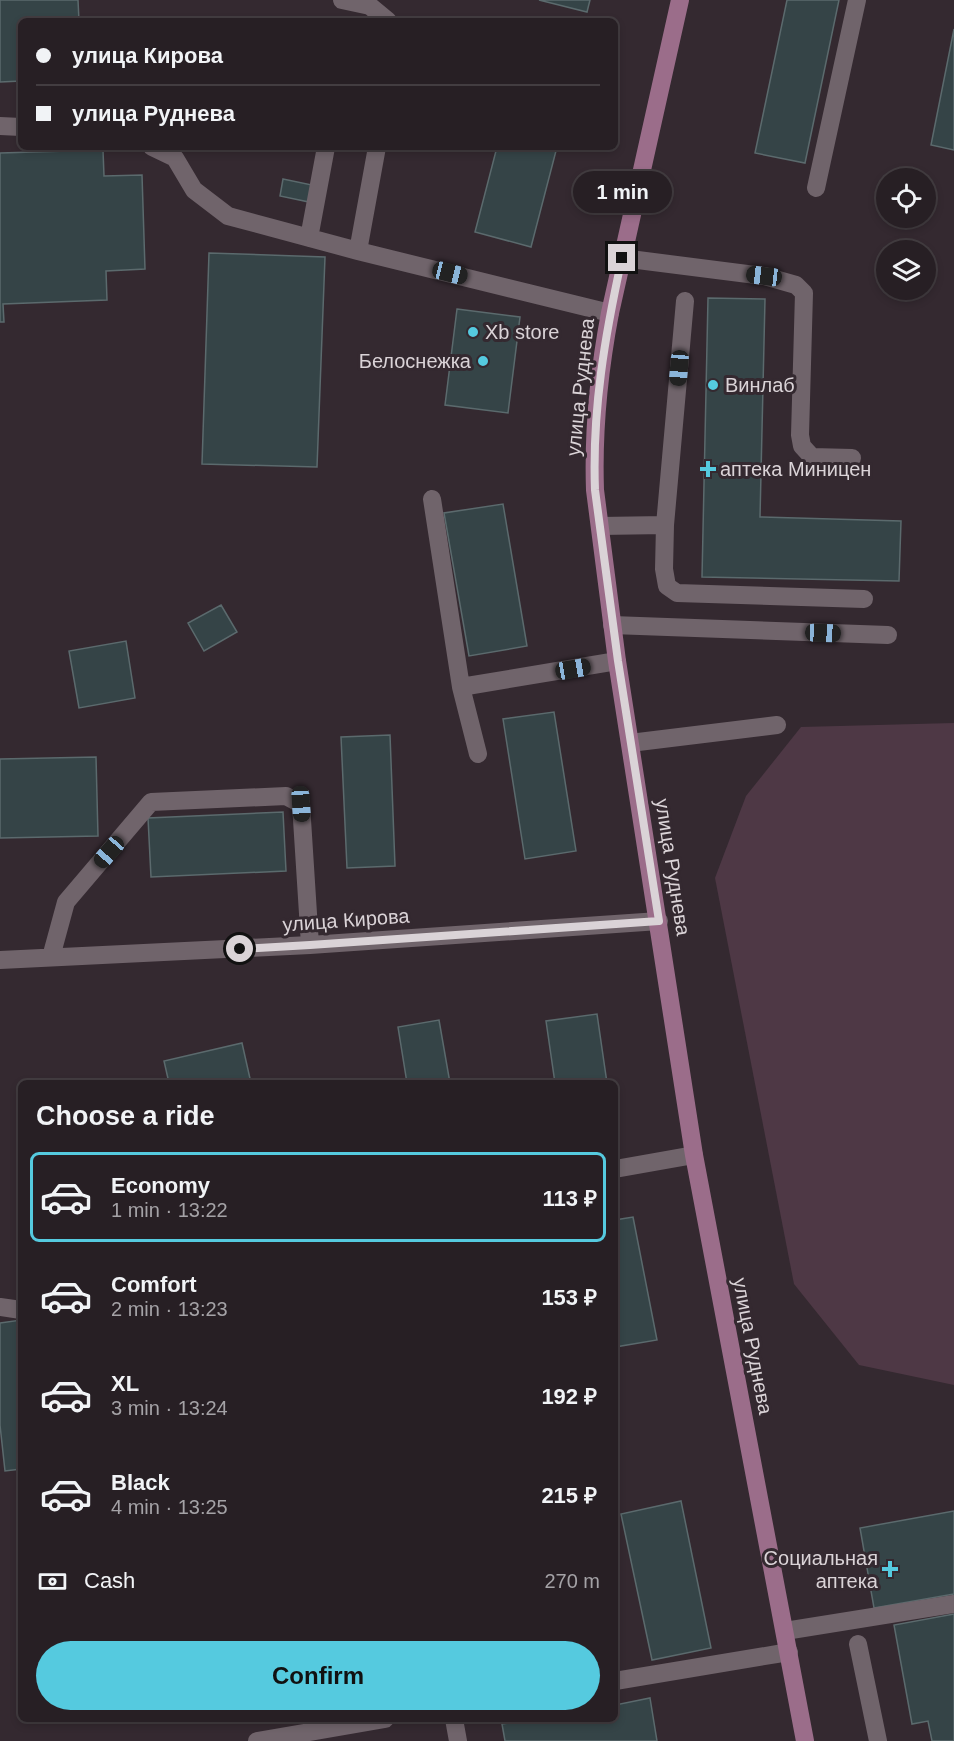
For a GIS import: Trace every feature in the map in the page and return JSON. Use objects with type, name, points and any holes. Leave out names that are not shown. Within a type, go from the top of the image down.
[{"type":"main road","name":"улица Руднева","points":[[680,0],[610,313],[600,376],[594,471],[595,490],[612,625],[694,1155],[805,1741]]},
{"type":"street","points":[[342,0],[370,6],[384,18]]},
{"type":"street","points":[[816,188],[857,0]]},
{"type":"street","points":[[0,126],[18,127]]},
{"type":"street","points":[[158,150],[175,158],[194,190],[228,216],[358,251],[610,313]]},
{"type":"street","points":[[309,238],[325,150]]},
{"type":"street","points":[[358,251],[376,150]]},
{"type":"street","points":[[622,258],[764,276],[796,285],[804,293],[800,435],[802,446],[812,457],[852,458]]},
{"type":"street","points":[[685,301],[665,525],[664,569],[668,585],[677,593],[864,600]]},
{"type":"street","points":[[432,499],[461,687],[478,754]]},
{"type":"street","points":[[600,526],[665,525]]},
{"type":"street","points":[[612,625],[888,635]]},
{"type":"street","points":[[461,687],[618,661]]},
{"type":"street","points":[[630,743],[777,725]]},
{"type":"street","points":[[51,957],[66,902],[151,802],[286,796],[301,804],[310,945]]},
{"type":"street","name":"улица Кирова","points":[[0,960],[310,945],[659,921]]},
{"type":"street","points":[[618,1168],[694,1155]]},
{"type":"street","points":[[0,1307],[18,1310]]},
{"type":"street","points":[[785,1631],[954,1604]]},
{"type":"street","points":[[858,1644],[878,1741]]},
{"type":"street","points":[[618,1680],[789,1652]]},
{"type":"street","points":[[257,1741],[368,1722]]},
{"type":"street","points":[[455,1722],[458,1741]]},
{"type":"shaded area","points":[[954,723],[954,1385],[859,1365],[794,1284],[715,878],[746,796],[801,727]]},
{"type":"building","points":[[0,0],[78,0],[79,18],[18,18],[18,81],[0,82]]},
{"type":"building","points":[[539,0],[590,0],[587,12]]},
{"type":"building","points":[[787,0],[839,0],[805,163],[755,153]]},
{"type":"building","points":[[954,29],[954,150],[931,145]]},
{"type":"building","points":[[103,150],[104,176],[142,175],[145,269],[106,271],[107,300],[3,304],[4,322],[0,322],[0,153]]},
{"type":"building","points":[[496,150],[556,150],[531,247],[475,232]]},
{"type":"building","points":[[283,179],[312,185],[309,202],[280,196]]},
{"type":"building","points":[[209,253],[325,257],[317,467],[202,464]]},
{"type":"building","points":[[708,298],[765,299],[760,517],[901,521],[899,581],[702,577]]},
{"type":"building","name":"Белоснежка","points":[[457,309],[520,317],[508,413],[445,405]]},
{"type":"building","points":[[503,504],[527,646],[469,656],[444,513]]},
{"type":"building","points":[[221,605],[237,632],[204,651],[188,623]]},
{"type":"building","points":[[126,641],[135,698],[79,708],[69,651]]},
{"type":"building","points":[[554,712],[576,851],[525,859],[503,719]]},
{"type":"building","points":[[390,735],[395,866],[347,868],[341,737]]},
{"type":"building","points":[[96,757],[98,836],[0,838],[0,759]]},
{"type":"building","points":[[283,812],[286,871],[151,877],[148,818]]},
{"type":"building","points":[[597,1014],[607,1080],[555,1080],[546,1021]]},
{"type":"building","points":[[439,1020],[449,1080],[407,1080],[398,1027]]},
{"type":"building","points":[[242,1043],[250,1080],[168,1080],[164,1061]]},
{"type":"building","points":[[633,1217],[657,1340],[618,1346],[618,1220]]},
{"type":"building","points":[[18,1320],[18,1469],[5,1471],[0,1425],[0,1323]]},
{"type":"building","points":[[681,1501],[711,1648],[652,1660],[621,1514]]},
{"type":"building","points":[[954,1511],[954,1594],[874,1608],[860,1528]]},
{"type":"building","points":[[954,1614],[954,1741],[932,1741],[928,1721],[912,1724],[894,1625]]},
{"type":"building","points":[[650,1698],[657,1741],[505,1741],[502,1724],[618,1722],[618,1704]]},
{"type":"place","name":"Xb store","points":[[473,332]]},
{"type":"place","name":"Белоснежка","points":[[483,361]]},
{"type":"place","name":"Винлаб","points":[[713,385]]},
{"type":"place","name":"аптека Миницен","points":[[708,469]]},
{"type":"place","name":"Социальная аптека","points":[[890,1569]]},
{"type":"route","points":[[240,949],[659,921],[618,661],[595,490],[594,471],[600,376],[622,258]]}]
